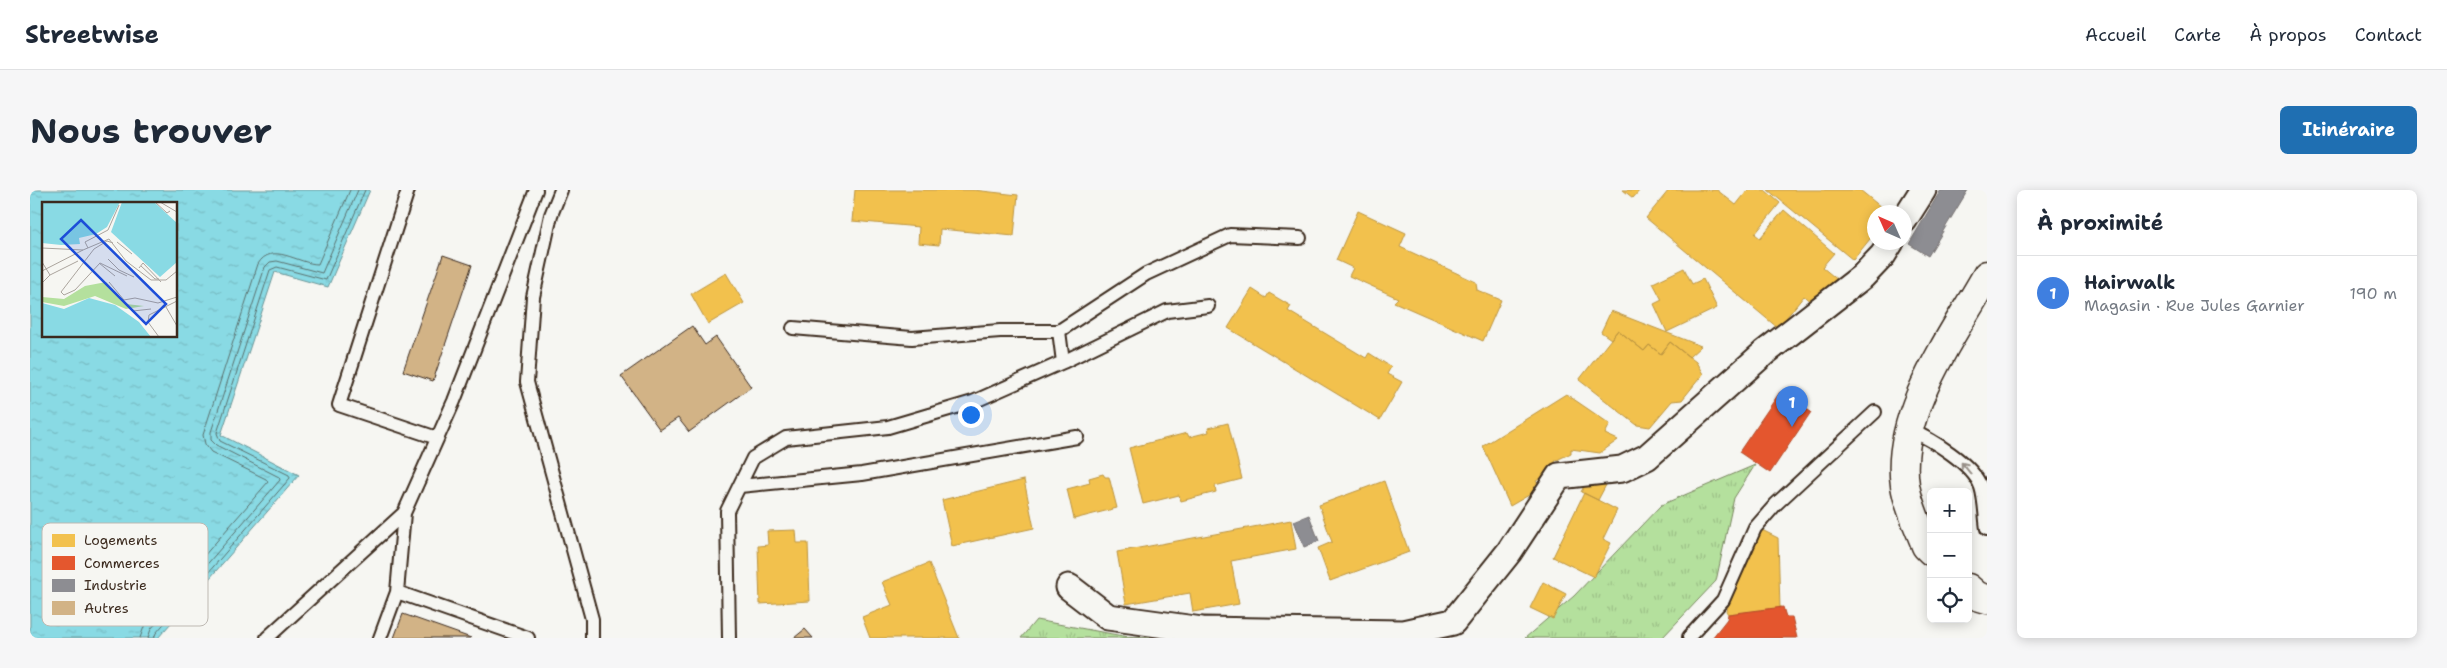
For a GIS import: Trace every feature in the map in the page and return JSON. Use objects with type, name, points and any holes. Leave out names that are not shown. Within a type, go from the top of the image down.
[{"type":"main road","points":[[1927,546],[1905,485],[1904,455],[1915,406],[1987,274]]},
{"type":"main road","points":[[1972,592],[1977,596],[1987,599]]},
{"type":"street","points":[[1912,207],[1923,190]]},
{"type":"street","points":[[1069,588],[1108,617],[1202,630],[1403,633],[1453,622],[1509,552],[1559,476],[1622,469],[1647,457],[1764,353],[1863,276],[1886,250]]},
{"type":"lane","points":[[408,190],[339,405],[437,438]]},
{"type":"lane","points":[[380,638],[397,592],[404,513],[437,438],[536,190]]},
{"type":"lane","points":[[561,190],[551,215],[533,297],[527,382],[592,619],[592,638]]},
{"type":"lane","points":[[793,328],[912,338],[1000,331],[1059,331],[1146,274],[1230,235],[1300,238]]},
{"type":"lane","points":[[729,638],[727,511],[753,458],[786,438],[888,427],[973,402],[1062,362],[1167,311],[1208,306]]},
{"type":"lane","points":[[1059,331],[1062,362]]},
{"type":"lane","points":[[1689,637],[1723,600],[1755,528],[1776,504],[1875,412]]},
{"type":"lane","points":[[1910,430],[1924,436],[1959,459],[1981,486],[1987,529]]},
{"type":"lane","points":[[740,486],[862,474],[1076,437]]},
{"type":"lane","points":[[267,638],[404,513]]},
{"type":"lane","points":[[397,592],[528,638]]},
{"type":"green space","points":[[1755,465],[1734,498],[1716,581],[1662,638],[1525,638],[1574,596],[1661,505]]},
{"type":"green space","points":[[1036,620],[1134,638],[1021,638]]},
{"type":"water","points":[[30,190],[370,190],[328,287],[275,272],[221,435],[299,475],[208,580],[208,523],[42,523],[42,626],[168,626],[158,638],[30,638]]},
{"type":"building: Logements","points":[[855,190],[973,190],[1018,195],[1014,236],[940,229],[939,245],[918,243],[919,227],[852,221]]},
{"type":"building: Logements","points":[[1623,190],[1640,190],[1633,198]]},
{"type":"building: Logements","points":[[1669,190],[1717,190],[1736,205],[1748,190],[1765,190],[1780,203],[1755,234],[1760,238],[1784,210],[1834,253],[1822,267],[1839,281],[1817,308],[1804,296],[1778,328],[1646,218]]},
{"type":"building: Logements","points":[[1768,190],[1860,190],[1878,205],[1867,205],[1867,243],[1853,260]]},
{"type":"building: Logements","points":[[1358,211],[1406,233],[1400,247],[1476,282],[1477,290],[1501,300],[1483,341],[1394,302],[1398,298],[1349,276],[1353,268],[1336,260]]},
{"type":"building: Logements","points":[[1684,268],[1692,284],[1703,279],[1717,308],[1667,332],[1654,304],[1662,300],[1653,283]]},
{"type":"building: Logements","points":[[726,273],[744,303],[708,324],[691,294]]},
{"type":"building: Logements","points":[[1252,289],[1266,298],[1269,293],[1291,306],[1288,311],[1366,358],[1369,353],[1391,367],[1387,374],[1402,382],[1380,420],[1228,328]]},
{"type":"building: Logements","points":[[1611,311],[1701,346],[1689,357],[1670,342],[1661,354],[1649,345],[1644,351],[1618,330],[1611,339],[1601,332]]},
{"type":"building: Logements","points":[[1618,330],[1644,351],[1649,345],[1661,354],[1670,342],[1696,362],[1703,374],[1682,400],[1672,401],[1650,427],[1637,425],[1579,380]]},
{"type":"building: Logements","points":[[1566,394],[1610,424],[1605,434],[1618,440],[1600,453],[1571,449],[1571,453],[1555,461],[1558,468],[1536,481],[1541,488],[1510,506],[1483,446]]},
{"type":"building: Logements","points":[[1228,423],[1242,479],[1215,486],[1216,492],[1181,501],[1179,495],[1143,504],[1129,448],[1187,433],[1189,437],[1209,432],[1208,428]]},
{"type":"building: Logements","points":[[1103,474],[1105,477],[1109,477],[1117,508],[1074,519],[1067,489],[1090,483],[1089,478]]},
{"type":"building: Logements","points":[[1589,477],[1606,485],[1598,500],[1581,492]]},
{"type":"building: Logements","points":[[1024,480],[1034,528],[952,546],[942,500]]},
{"type":"building: Logements","points":[[1384,481],[1409,552],[1330,581],[1318,548],[1332,542],[1319,505]]},
{"type":"building: Logements","points":[[1584,493],[1617,510],[1603,539],[1611,543],[1594,577],[1553,557]]},
{"type":"building: Logements","points":[[1291,520],[1296,549],[1231,561],[1239,604],[1193,612],[1190,593],[1126,604],[1117,552]]},
{"type":"building: Logements","points":[[796,530],[797,543],[808,543],[810,601],[760,604],[758,546],[768,545],[767,531]]},
{"type":"building: Logements","points":[[1762,530],[1778,538],[1780,609],[1728,614],[1726,611]]},
{"type":"building: Logements","points":[[929,563],[959,638],[870,638],[862,617],[892,605],[882,582]]},
{"type":"building: Logements","points":[[1543,582],[1566,594],[1553,619],[1530,608]]},
{"type":"building: Commerces","points":[[1780,392],[1811,412],[1770,473],[1739,452]]},
{"type":"building: Commerces","points":[[1783,607],[1786,617],[1792,617],[1797,638],[1712,638],[1727,619],[1728,614]]},
{"type":"building: Industrie","points":[[1941,190],[1968,190],[1928,256],[1912,246],[1912,239]]},
{"type":"building: Industrie","points":[[1309,515],[1319,541],[1304,547],[1294,521]]},
{"type":"building: Autres","points":[[443,255],[472,265],[433,381],[403,371]]},
{"type":"building: Autres","points":[[692,326],[705,345],[716,337],[751,387],[689,432],[678,418],[660,430],[621,376]]},
{"type":"building: Autres","points":[[403,614],[471,638],[394,638]]},
{"type":"building: Autres","points":[[805,629],[813,638],[794,638]]},
{"type":"place","name":"Hairwalk","points":[[1792,427]]}]
